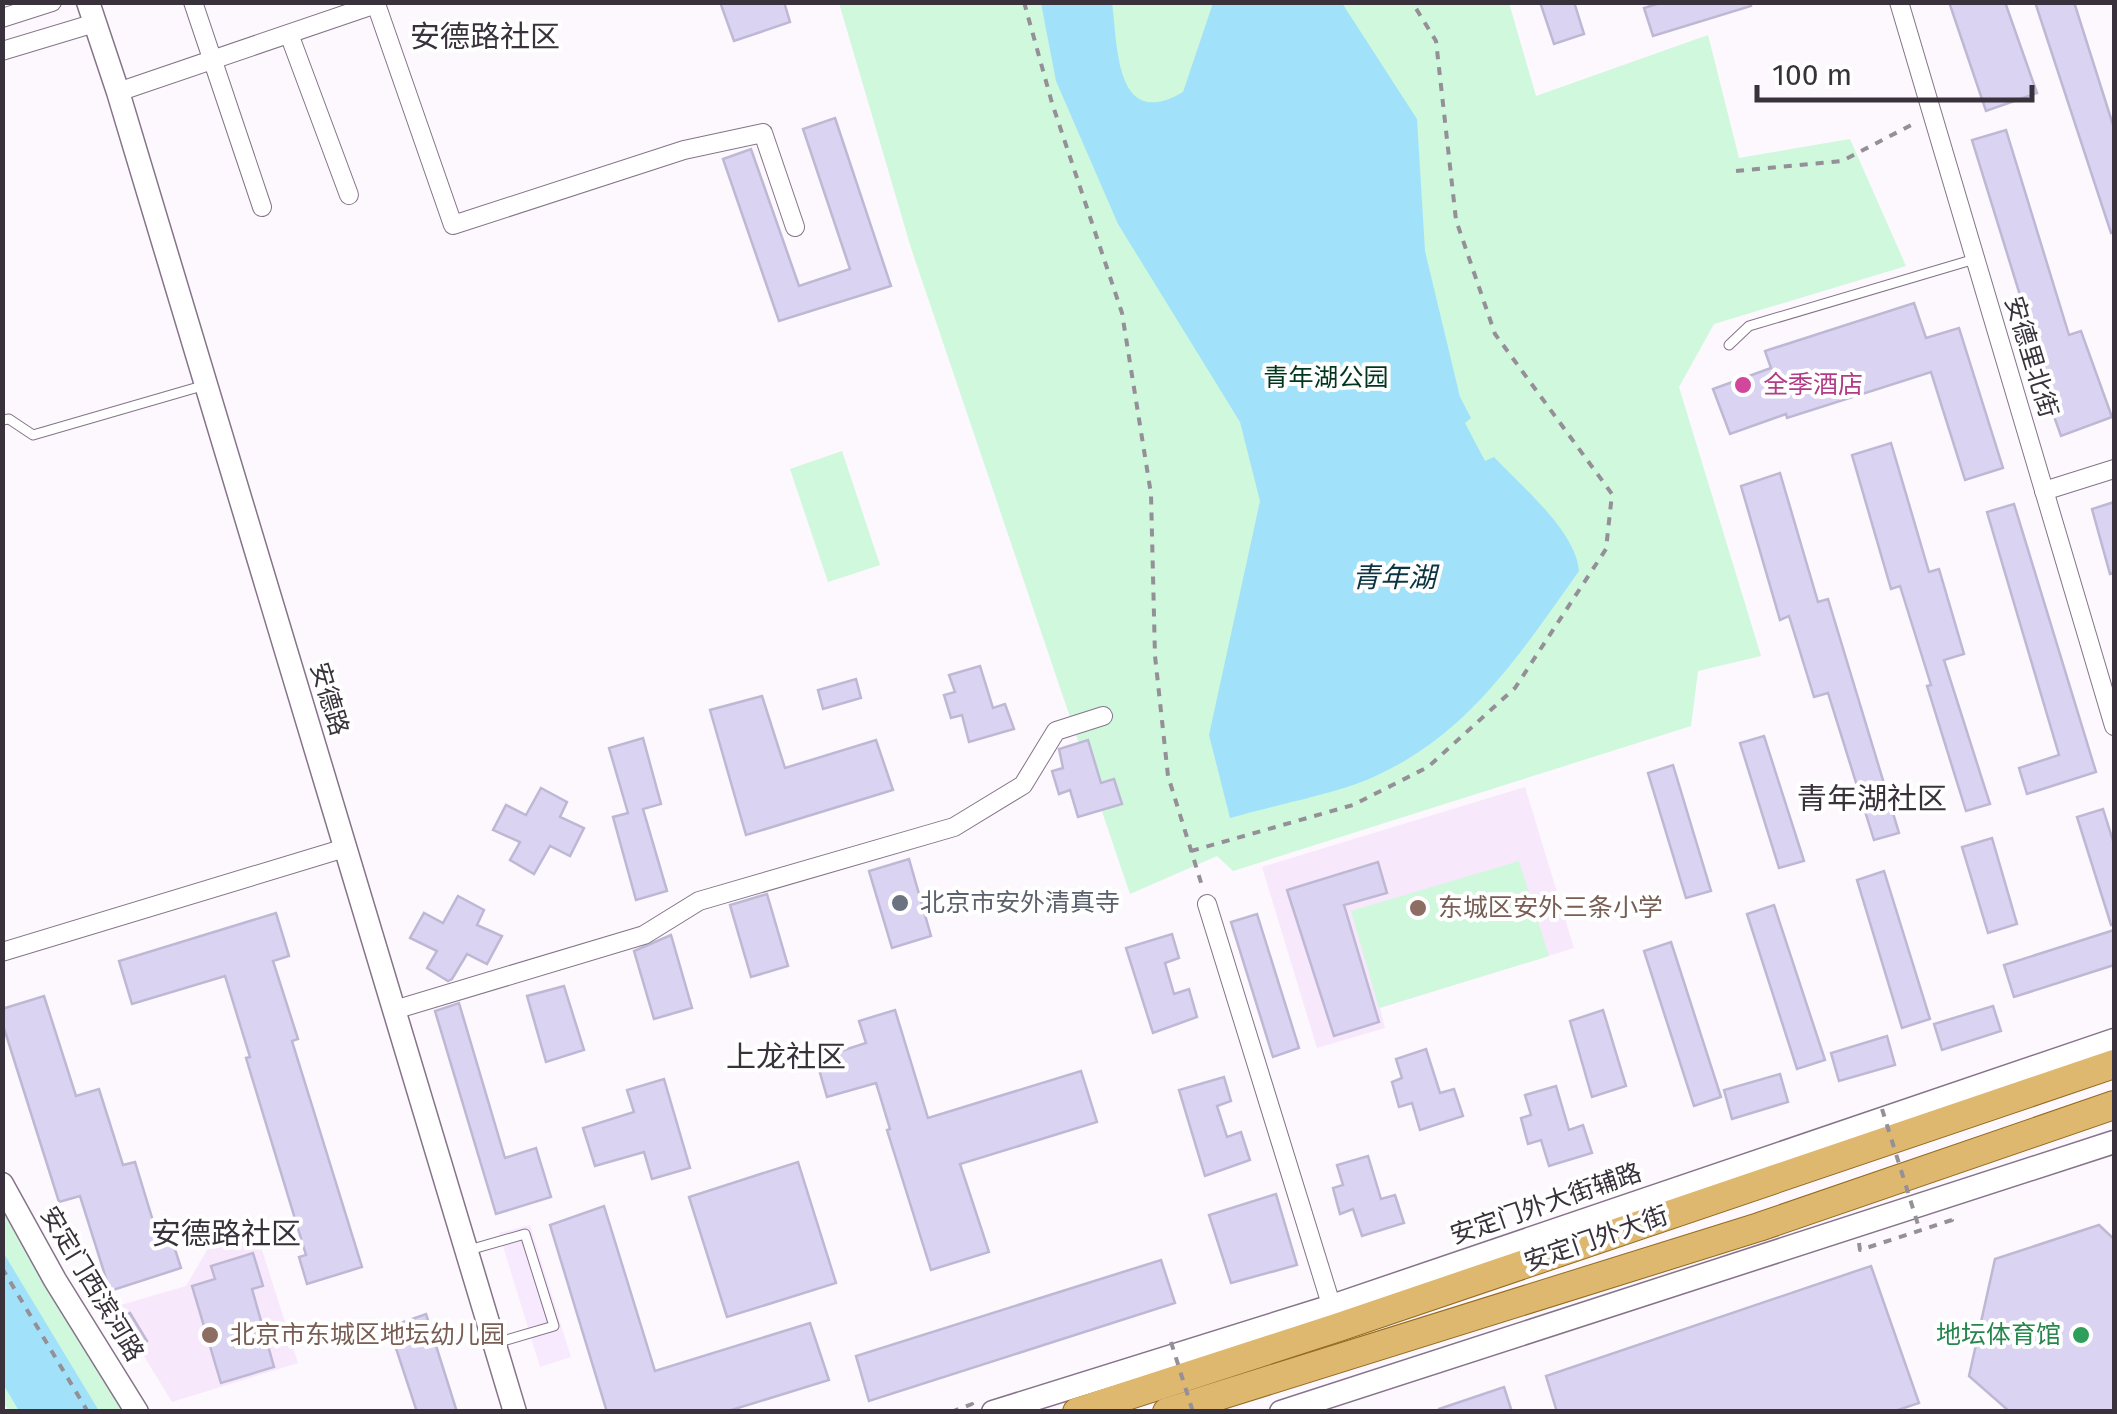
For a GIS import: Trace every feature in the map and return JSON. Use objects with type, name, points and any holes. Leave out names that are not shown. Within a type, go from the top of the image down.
[{"type":"main road","name":"安定门外大街","points":[[1076,1412],[1335,1316],[2114,1064]]},
{"type":"main road","name":"安定门外大街","points":[[1167,1412],[1759,1227],[2114,1105]]},
{"type":"street","points":[[2,18],[52,2]]},
{"type":"street","points":[[193,2],[262,207]]},
{"type":"street","name":"安德里北街","points":[[1899,2],[2114,726]]},
{"type":"street","points":[[118,92],[289,34],[334,10],[376,4],[454,224],[684,150],[764,133],[794,227]]},
{"type":"street","points":[[2,51],[91,13]]},
{"type":"street","name":"安德路","points":[[91,13],[515,1412]]},
{"type":"street","points":[[289,34],[348,195]]},
{"type":"street","points":[[2044,491],[2114,469]]},
{"type":"street","points":[[394,1010],[644,935],[699,902],[954,828],[1023,785],[1056,731],[1103,716]]},
{"type":"street","points":[[2,952],[345,848]]},
{"type":"street","points":[[1207,904],[1335,1316]]},
{"type":"street","name":"安定门外大街辅路","points":[[982,1408],[1335,1316],[2114,1040]]},
{"type":"street","points":[[1281,1412],[2114,1142]]},
{"type":"street","name":"安定门西滨河路","points":[[2,1184],[136,1412]]},
{"type":"lane","points":[[1729,345],[1749,326],[1976,259]]},
{"type":"lane","points":[[2,420],[9,419],[34,436],[205,385]]},
{"type":"lane","points":[[467,1251],[525,1234],[554,1326],[494,1344]]},
{"type":"path","points":[[1024,2],[1052,104],[1122,313],[1151,494],[1155,656],[1168,776],[1207,904]]},
{"type":"path","points":[[1191,851],[1353,805],[1428,766],[1515,688],[1606,548],[1612,494],[1495,334],[1456,220],[1436,41],[1412,2]]},
{"type":"path","points":[[1736,172],[1842,160],[1932,114]]},
{"type":"path","points":[[1882,1110],[1920,1231]]},
{"type":"path","points":[[1860,1250],[1952,1220]]},
{"type":"path","points":[[2,1268],[88,1412]]},
{"type":"path","points":[[1171,1342],[1193,1412]]},
{"type":"path","points":[[950,1412],[982,1408]]},
{"type":"shaded area","name":"东城区安外三条小学","points":[[1525,787],[1574,948],[1380,1008],[1385,1028],[1317,1048],[1262,867]]},
{"type":"shaded area","points":[[530,1225],[571,1357],[540,1367],[499,1233]]},
{"type":"shaded area","name":"北京市东城区地坛幼儿园","points":[[256,1231],[298,1363],[172,1402],[114,1307],[186,1286],[210,1245]]},
{"type":"green space","name":"青年湖公园","points":[[839,3],[1509,3],[1536,96],[1708,35],[1739,158],[1850,139],[1906,266],[1714,324],[1679,387],[1761,656],[1698,671],[1691,726],[1233,871],[1217,856],[1130,894],[911,248]]},
{"type":"green space","points":[[842,451],[880,565],[828,582],[790,469]]},
{"type":"green space","points":[[1519,861],[1549,956],[1379,1008],[1351,911]]},
{"type":"green space","points":[[2,1205],[123,1411],[9,1411],[2,1401]]},
{"type":"water","name":"青年湖","points":[[1041,3],[1112,3],[1124,79],[1132,93],[1144,101],[1161,101],[1183,92],[1213,3],[1342,3],[1417,119],[1425,251],[1460,397],[1471,418],[1465,423],[1485,461],[1494,457],[1558,525],[1576,556],[1579,571],[1509,666],[1457,722],[1393,767],[1356,784],[1230,818],[1209,735],[1260,501],[1240,422],[1118,224],[1056,81]]},
{"type":"water","points":[[3,1252],[99,1411],[19,1411],[3,1384]]},
{"type":"building","points":[[720,2],[784,2],[790,22],[734,41]]},
{"type":"building","points":[[1540,2],[1574,2],[1584,34],[1554,44]]},
{"type":"building","points":[[1663,2],[1750,2],[1751,6],[1653,36],[1644,8]]},
{"type":"building","points":[[1949,2],[2005,2],[2037,93],[1986,111]]},
{"type":"building","points":[[2035,2],[2074,2],[2114,128],[2114,232],[2111,233]]},
{"type":"building","points":[[835,118],[891,286],[779,321],[723,159],[751,149],[799,286],[850,269],[803,129]]},
{"type":"building","points":[[2006,130],[2069,335],[2081,331],[2112,417],[2061,436],[2030,349],[2036,347],[1972,140]]},
{"type":"building","points":[[1914,303],[1926,338],[1959,328],[2003,468],[1965,480],[1931,372],[1730,434],[1713,389],[1771,368],[1765,351]]},
{"type":"building","points":[[1891,443],[1929,572],[1939,569],[1964,654],[1944,660],[1990,804],[1966,811],[1900,586],[1891,589],[1852,455]]},
{"type":"building","points":[[1780,473],[1818,602],[1828,599],[1899,833],[1874,840],[1828,693],[1814,697],[1789,616],[1780,620],[1741,486]]},
{"type":"building","points":[[2114,502],[2114,573],[2110,574],[2092,509]]},
{"type":"building","points":[[2014,504],[2096,772],[2027,794],[2019,768],[2059,755],[1987,512]]},
{"type":"building","points":[[980,666],[993,708],[1005,704],[1014,729],[969,742],[962,715],[951,718],[944,695],[955,692],[949,675]]},
{"type":"building","points":[[856,679],[861,698],[823,709],[818,690]]},
{"type":"building","points":[[762,696],[785,768],[876,740],[893,790],[746,835],[710,710]]},
{"type":"building","points":[[1764,736],[1804,861],[1779,868],[1740,743]]},
{"type":"building","points":[[643,738],[661,804],[643,809],[667,891],[636,900],[613,817],[628,813],[609,748]]},
{"type":"building","points":[[1088,740],[1101,783],[1114,779],[1122,804],[1078,817],[1070,790],[1059,794],[1052,771],[1063,768],[1059,749]]},
{"type":"building","points":[[1673,765],[1711,891],[1686,898],[1648,773]]},
{"type":"building","points":[[541,788],[567,802],[560,817],[584,828],[570,856],[550,846],[534,874],[510,860],[520,842],[493,830],[506,805],[526,815]]},
{"type":"building","points":[[2103,809],[2114,844],[2111,925],[2077,817]]},
{"type":"building","points":[[1992,838],[2017,924],[1988,933],[1962,847]]},
{"type":"building","name":"北京市安外清真寺","points":[[909,859],[931,936],[892,948],[869,871]]},
{"type":"building","points":[[1378,862],[1387,893],[1344,905],[1379,1022],[1334,1036],[1287,890]]},
{"type":"building","points":[[1884,871],[1930,1019],[1902,1028],[1857,880]]},
{"type":"building","points":[[767,894],[788,966],[751,977],[730,905]]},
{"type":"building","points":[[458,896],[484,910],[477,925],[502,936],[487,964],[467,954],[448,981],[427,968],[437,951],[410,938],[424,913],[443,923]]},
{"type":"building","points":[[1774,905],[1825,1060],[1797,1069],[1747,914]]},
{"type":"building","points":[[276,913],[289,956],[273,961],[298,1039],[292,1041],[362,1267],[307,1284],[299,1257],[306,1255],[225,976],[132,1004],[119,961]]},
{"type":"building","points":[[1257,914],[1299,1048],[1273,1057],[1231,922]]},
{"type":"building","points":[[2114,930],[2114,965],[2014,997],[2004,965]]},
{"type":"building","points":[[1172,934],[1179,958],[1165,963],[1174,994],[1189,989],[1197,1017],[1153,1033],[1126,948]]},
{"type":"building","points":[[671,935],[692,1008],[654,1019],[634,951]]},
{"type":"building","points":[[1671,942],[1721,1097],[1694,1106],[1644,951]]},
{"type":"building","points":[[564,986],[584,1050],[546,1062],[527,996]]},
{"type":"building","points":[[44,996],[76,1096],[99,1089],[123,1165],[135,1162],[157,1234],[169,1230],[181,1268],[110,1291],[80,1196],[59,1202],[2,1022],[2,1009]]},
{"type":"building","points":[[459,1003],[505,1158],[536,1148],[551,1197],[496,1214],[435,1011]]},
{"type":"building","points":[[1993,1006],[2001,1031],[1942,1050],[1934,1024]]},
{"type":"building","points":[[895,1010],[928,1118],[1081,1071],[1097,1122],[960,1164],[989,1252],[931,1270],[876,1083],[827,1097],[816,1059],[866,1043],[859,1021]]},
{"type":"building","points":[[1603,1010],[1626,1086],[1592,1097],[1570,1021]]},
{"type":"building","points":[[1887,1036],[1895,1065],[1839,1081],[1831,1053]]},
{"type":"building","points":[[1426,1049],[1440,1093],[1454,1089],[1463,1116],[1420,1130],[1412,1103],[1399,1107],[1392,1082],[1402,1078],[1396,1059]]},
{"type":"building","points":[[1780,1074],[1788,1102],[1732,1119],[1724,1090]]},
{"type":"building","points":[[1224,1077],[1231,1101],[1217,1106],[1227,1137],[1241,1132],[1250,1160],[1205,1176],[1179,1090]]},
{"type":"building","points":[[664,1079],[690,1168],[652,1179],[644,1152],[595,1166],[583,1128],[634,1112],[627,1090]]},
{"type":"building","points":[[1556,1086],[1569,1130],[1583,1125],[1592,1153],[1549,1166],[1541,1140],[1528,1144],[1521,1118],[1531,1115],[1525,1095]]},
{"type":"building","points":[[1368,1156],[1381,1199],[1395,1195],[1404,1223],[1362,1236],[1353,1209],[1340,1214],[1333,1188],[1343,1185],[1337,1165]]},
{"type":"building","points":[[798,1162],[836,1283],[727,1317],[689,1197]]},
{"type":"building","points":[[1276,1194],[1297,1265],[1231,1283],[1209,1215]]},
{"type":"building","points":[[604,1206],[655,1371],[810,1323],[829,1380],[725,1412],[607,1412],[550,1225]]},
{"type":"building","points":[[2099,1225],[2114,1239],[2114,1412],[2010,1412],[1969,1376],[1995,1259]]},
{"type":"building","points":[[253,1253],[263,1286],[252,1289],[274,1367],[221,1383],[192,1286],[215,1279],[211,1266]]},
{"type":"building","points":[[1161,1260],[1175,1303],[869,1401],[856,1356]]},
{"type":"building","points":[[1871,1266],[1919,1403],[1892,1412],[1557,1412],[1546,1376]]},
{"type":"building","points":[[130,1313],[147,1341],[132,1350],[115,1322]]},
{"type":"building","points":[[426,1314],[457,1412],[417,1412],[389,1327]]},
{"type":"building","points":[[1504,1387],[1512,1412],[1439,1412],[1439,1409]]},
{"type":"place","name":"全季酒店","points":[[1743,385]]},
{"type":"place","name":"北京市安外清真寺","points":[[900,903]]},
{"type":"place","name":"东城区安外三条小学","points":[[1418,908]]},
{"type":"place","name":"北京市东城区地坛幼儿园","points":[[210,1335]]},
{"type":"place","name":"地坛体育馆","points":[[2081,1335]]},
{"type":"district","name":"安德路社区","points":[[485,37]]},
{"type":"district","name":"青年湖社区","points":[[1872,799]]},
{"type":"district","name":"上龙社区","points":[[786,1057]]},
{"type":"district","name":"安德路社区","points":[[226,1234]]}]
